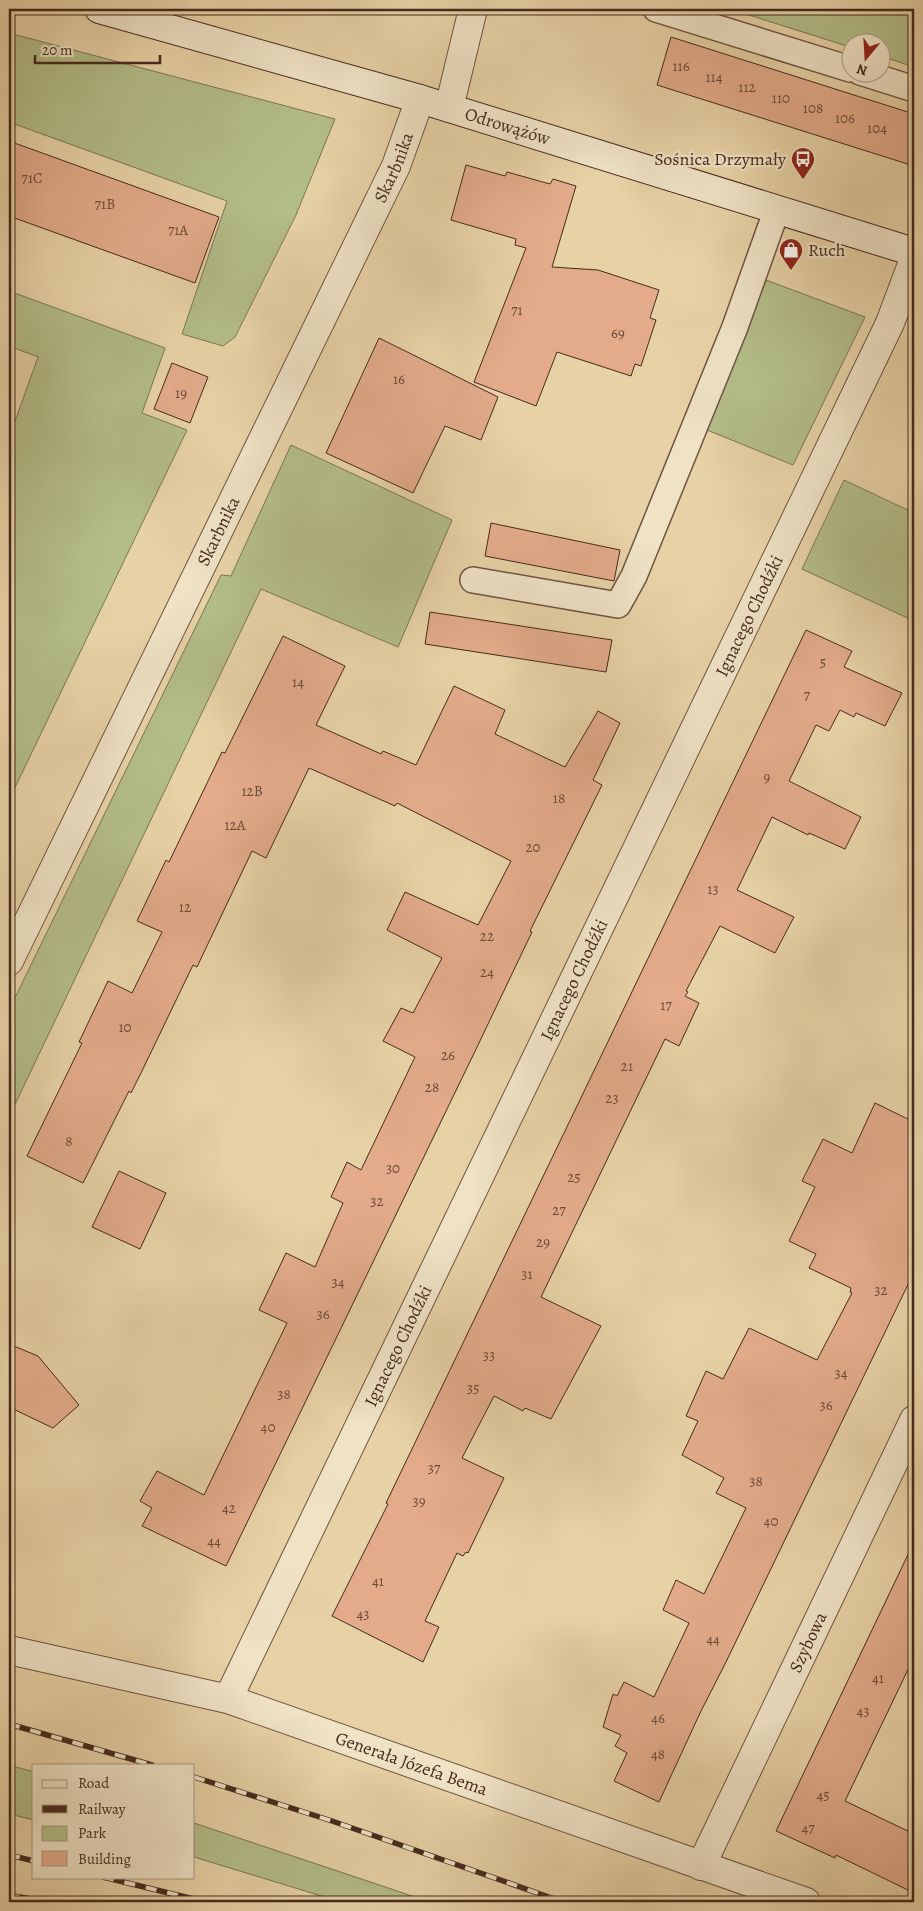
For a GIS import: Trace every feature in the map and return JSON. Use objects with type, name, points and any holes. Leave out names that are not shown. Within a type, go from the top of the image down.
[{"type":"street","name":"Odrowążów","points":[[99,9],[420,99],[914,252]]},
{"type":"street","points":[[449,108],[473,9]]},
{"type":"street","name":"Skarbnika","points":[[9,961],[396,166],[410,133],[420,99]]},
{"type":"street","name":"Ignacego Chodźki","points":[[228,1699],[890,322],[914,259]]},
{"type":"street","name":"Szybowa","points":[[701,1866],[914,1420]]},
{"type":"street","name":"Generała Józefa Bema","points":[[9,1650],[228,1699],[806,1902]]},
{"type":"lane","points":[[656,9],[840,67]]},
{"type":"lane","points":[[890,81],[914,89]]},
{"type":"lane","points":[[473,580],[618,605],[634,576],[735,327],[777,209]]},
{"type":"green space","points":[[730,9],[914,9],[914,67],[890,59],[890,32],[840,32],[840,44]]},
{"type":"green space","points":[[9,33],[335,119],[296,215],[235,337],[223,346],[182,334],[227,201],[9,122]]},
{"type":"green space","points":[[766,280],[865,317],[793,465],[707,430]]},
{"type":"green space","points":[[9,291],[165,348],[142,413],[187,430],[9,800],[9,438],[38,357],[9,346]]},
{"type":"green space","points":[[291,445],[452,520],[398,647],[261,589],[9,1117],[9,1010],[221,575],[231,576]]},
{"type":"green space","points":[[844,480],[914,513],[914,621],[802,569]]},
{"type":"green space","points":[[9,1765],[32,1771],[32,1820],[9,1814]]},
{"type":"green space","points":[[195,1823],[430,1902],[341,1902],[195,1857]]},
{"type":"building","points":[[671,37],[914,114],[914,166],[657,85]]},
{"type":"building","points":[[9,141],[219,217],[195,283],[9,216]]},
{"type":"building","points":[[466,165],[505,176],[507,172],[550,184],[553,179],[576,186],[552,267],[598,270],[659,290],[650,318],[656,320],[641,366],[635,364],[631,376],[557,352],[536,406],[474,382],[526,248],[515,245],[516,239],[451,220]]},
{"type":"building","points":[[379,338],[498,397],[481,440],[445,426],[413,493],[326,453]]},
{"type":"building","points":[[172,363],[208,377],[190,423],[154,409]]},
{"type":"building","points":[[491,523],[620,550],[614,581],[485,556]]},
{"type":"building","points":[[430,612],[612,640],[606,672],[425,644]]},
{"type":"building","points":[[806,630],[852,651],[844,667],[902,693],[885,726],[856,713],[854,717],[840,710],[829,731],[816,725],[789,781],[861,817],[845,849],[809,833],[808,835],[772,817],[737,890],[794,917],[775,953],[720,926],[686,991],[688,992],[685,996],[699,1003],[679,1046],[665,1039],[541,1297],[601,1326],[551,1419],[525,1408],[523,1411],[494,1396],[462,1458],[504,1478],[468,1553],[466,1552],[463,1556],[457,1553],[425,1621],[439,1627],[423,1662],[332,1616],[388,1504],[386,1503]]},
{"type":"building","points":[[283,636],[345,666],[316,725],[381,754],[383,751],[416,765],[454,686],[505,710],[495,734],[565,767],[598,711],[620,723],[593,780],[602,785],[530,931],[532,932],[478,1045],[226,1566],[142,1526],[152,1508],[140,1501],[157,1471],[204,1495],[287,1323],[259,1310],[286,1253],[315,1267],[343,1203],[331,1197],[347,1162],[361,1170],[415,1057],[383,1041],[401,1008],[413,1013],[442,958],[387,930],[405,892],[478,925],[511,861],[397,803],[395,806],[309,768],[266,858],[252,851],[197,967],[193,965],[131,1093],[129,1091],[83,1183],[27,1156],[82,1043],[79,1042],[108,981],[132,993],[162,932],[137,921],[166,860],[169,862],[222,752],[225,753]]},
{"type":"building","points":[[875,1103],[914,1122],[914,1272],[700,1713],[659,1802],[614,1781],[627,1753],[615,1746],[621,1735],[603,1727],[613,1694],[617,1696],[624,1682],[654,1697],[689,1623],[663,1610],[676,1580],[704,1594],[746,1508],[716,1493],[724,1478],[682,1455],[698,1421],[686,1416],[706,1371],[723,1379],[749,1328],[817,1360],[852,1293],[850,1292],[851,1288],[809,1268],[816,1254],[789,1241],[815,1187],[802,1181],[823,1139],[852,1153]]},
{"type":"building","points":[[119,1171],[166,1193],[140,1249],[92,1227]]},
{"type":"building","points":[[9,1344],[38,1356],[79,1405],[53,1428],[9,1407]]},
{"type":"building","points":[[914,1542],[914,1657],[845,1801],[914,1834],[914,1893],[836,1855],[835,1858],[776,1831]]},
{"type":"railway","points":[[9,1724],[149,1764]]},
{"type":"railway","points":[[195,1777],[332,1821],[563,1902]]},
{"type":"railway","points":[[9,1855],[32,1861]]},
{"type":"railway","points":[[107,1878],[206,1902]]},
{"type":"railway","points":[[9,1895],[47,1902]]},
{"type":"place","name":"Sośnica Drzymały","points":[[803,180]]},
{"type":"place","name":"Ruch","points":[[791,271]]}]
